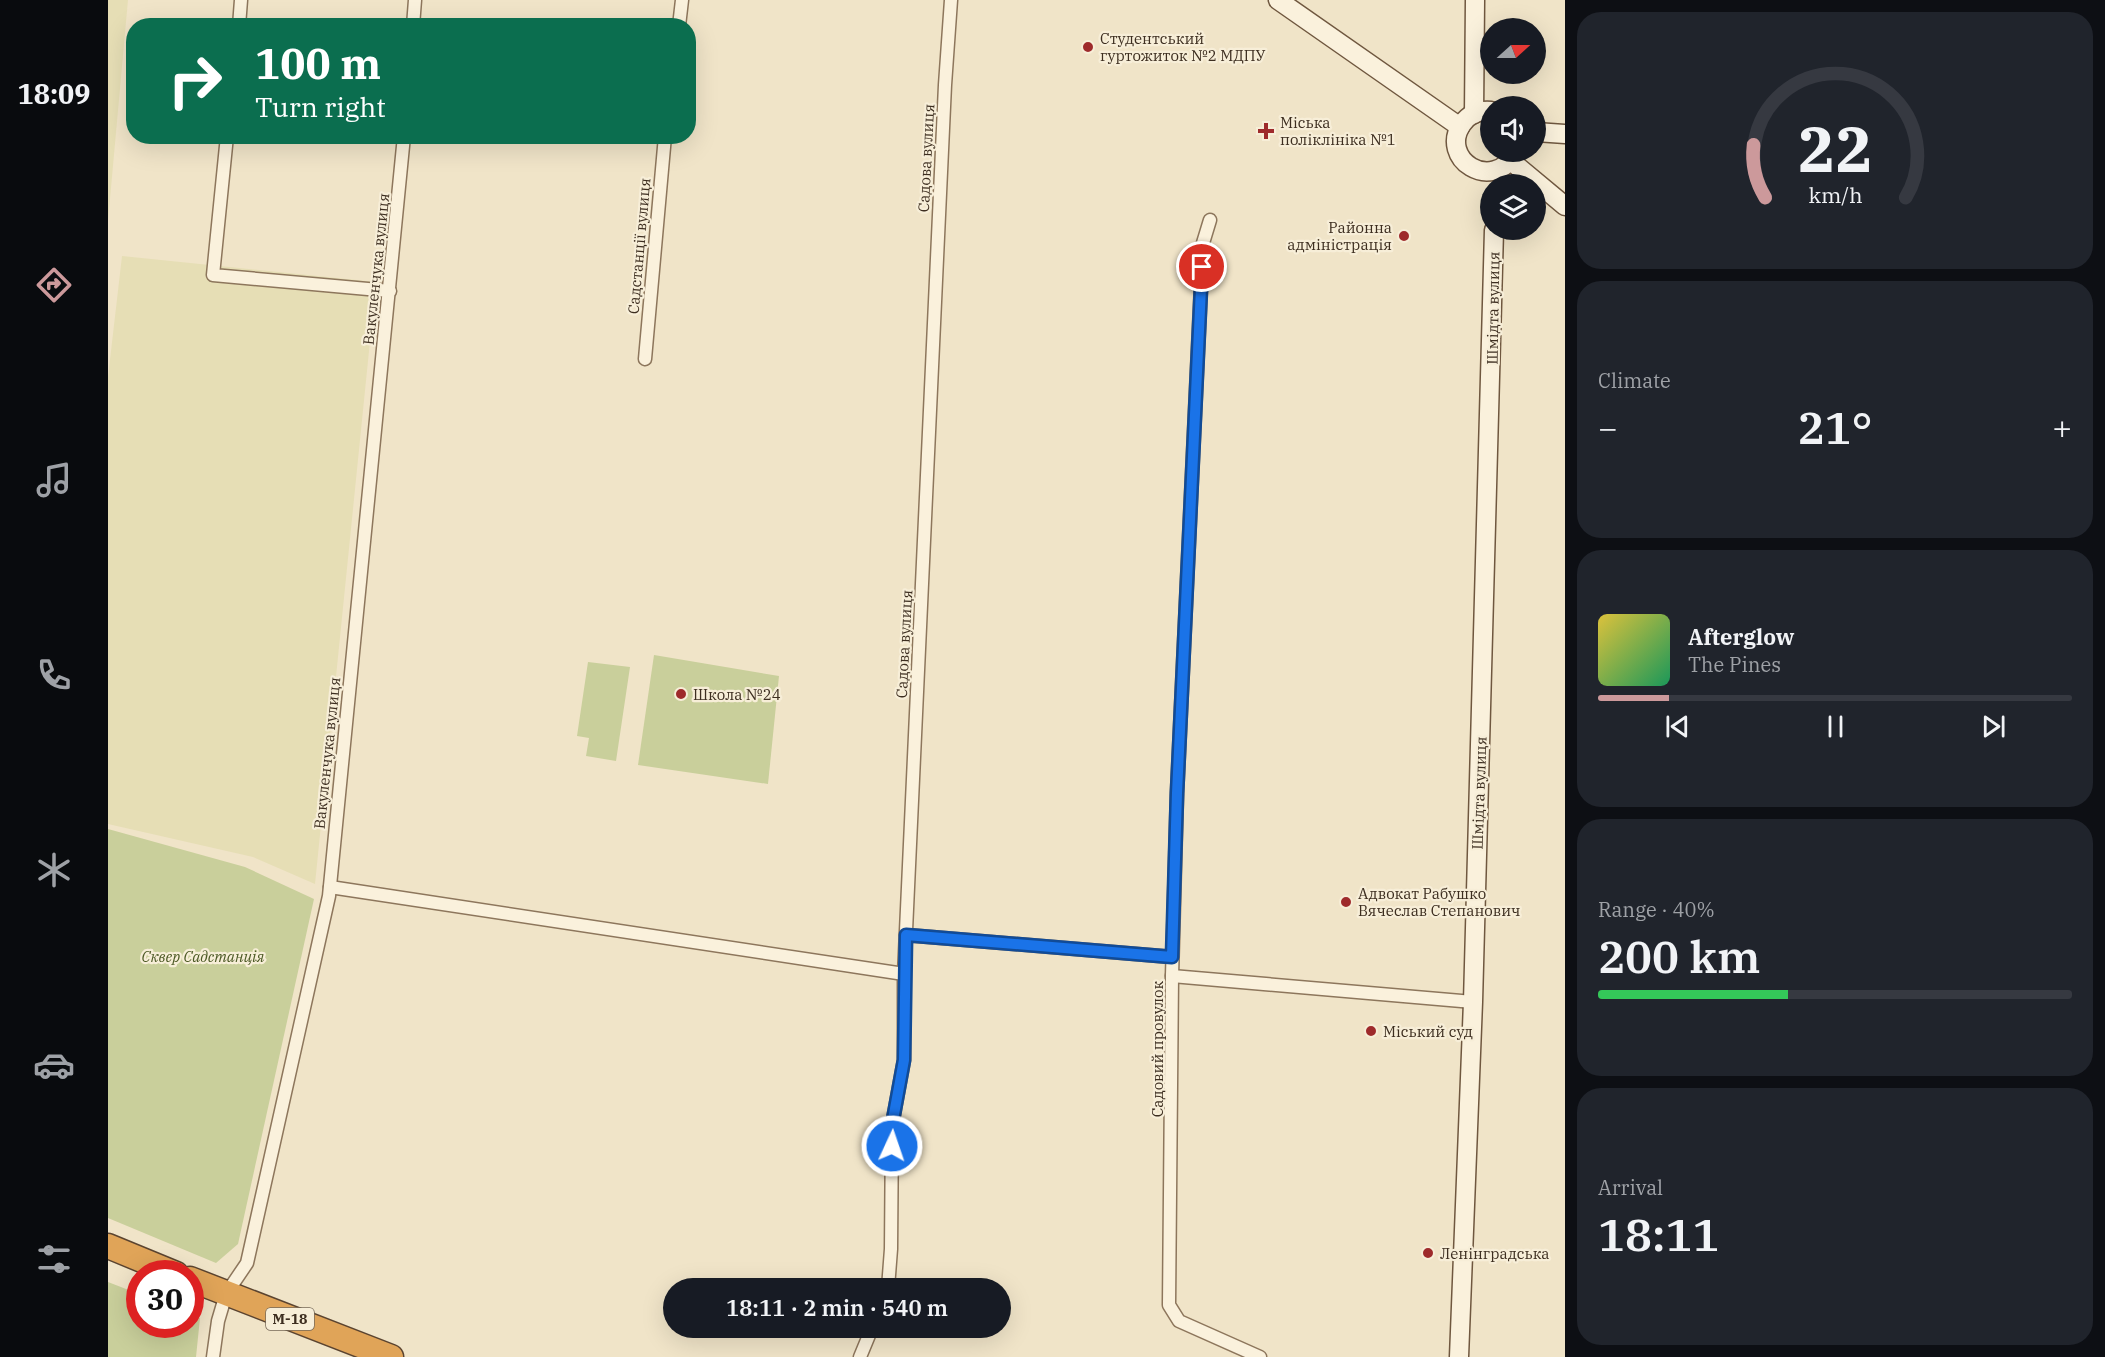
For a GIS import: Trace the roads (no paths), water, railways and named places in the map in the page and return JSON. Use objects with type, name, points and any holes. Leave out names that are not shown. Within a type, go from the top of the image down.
[{"type":"highway","points":[[108,1246],[142,1260]]},
{"type":"highway","name":"М-18","points":[[204,1285],[391,1357]]},
{"type":"street","points":[[240,18],[241,0]]},
{"type":"street","points":[[414,18],[415,0]]},
{"type":"street","points":[[680,18],[682,0]]},
{"type":"street","name":"Садова вулиця","points":[[889,1278],[892,1125],[904,1060],[904,974],[944,97],[951,0]]},
{"type":"street","points":[[1278,0],[1460,127]]},
{"type":"street","points":[[1474,0],[1481,96]]},
{"type":"street","points":[[1480,113],[1460,127],[1456,146],[1466,163],[1485,174]]},
{"type":"street","points":[[1546,133],[1565,134]]},
{"type":"street","points":[[226,144],[213,275],[390,291]]},
{"type":"street","name":"Вакуленчука вулиця","points":[[213,1357],[218,1321],[226,1294],[247,1263],[330,887],[403,144]]},
{"type":"street","name":"Садстанції вулиця","points":[[645,359],[664,144]]},
{"type":"street","points":[[1497,174],[1508,162]]},
{"type":"street","points":[[1519,162],[1565,206]]},
{"type":"street","name":"Садовий провулок","points":[[1210,220],[1203,243],[1177,793],[1172,957],[1169,1305],[1179,1321],[1260,1357]]},
{"type":"street","name":"Шмідта вулиця","points":[[1459,1357],[1473,1002],[1494,240]]},
{"type":"street","points":[[330,887],[904,974]]},
{"type":"street","points":[[906,935],[1172,957]]},
{"type":"street","points":[[1172,975],[1332,987],[1473,1002]]},
{"type":"street","points":[[860,1357],[868,1338]]},
{"type":"place","name":"Студентський гуртожиток №2 МДПУ","points":[[1088,47]]},
{"type":"place","name":"Міська поліклініка №1","points":[[1266,131]]},
{"type":"place","name":"Районна адміністрація","points":[[1404,236]]},
{"type":"place","name":"Школа №24","points":[[681,694]]},
{"type":"place","name":"Адвокат Рабушко Вячеслав Степанович","points":[[1346,902]]},
{"type":"place","name":"Міський суд","points":[[1371,1031]]},
{"type":"place","name":"Ленінградська","points":[[1428,1253]]},
{"type":"park label","name":"Сквер Садстанція","points":[[203,956]]}]
